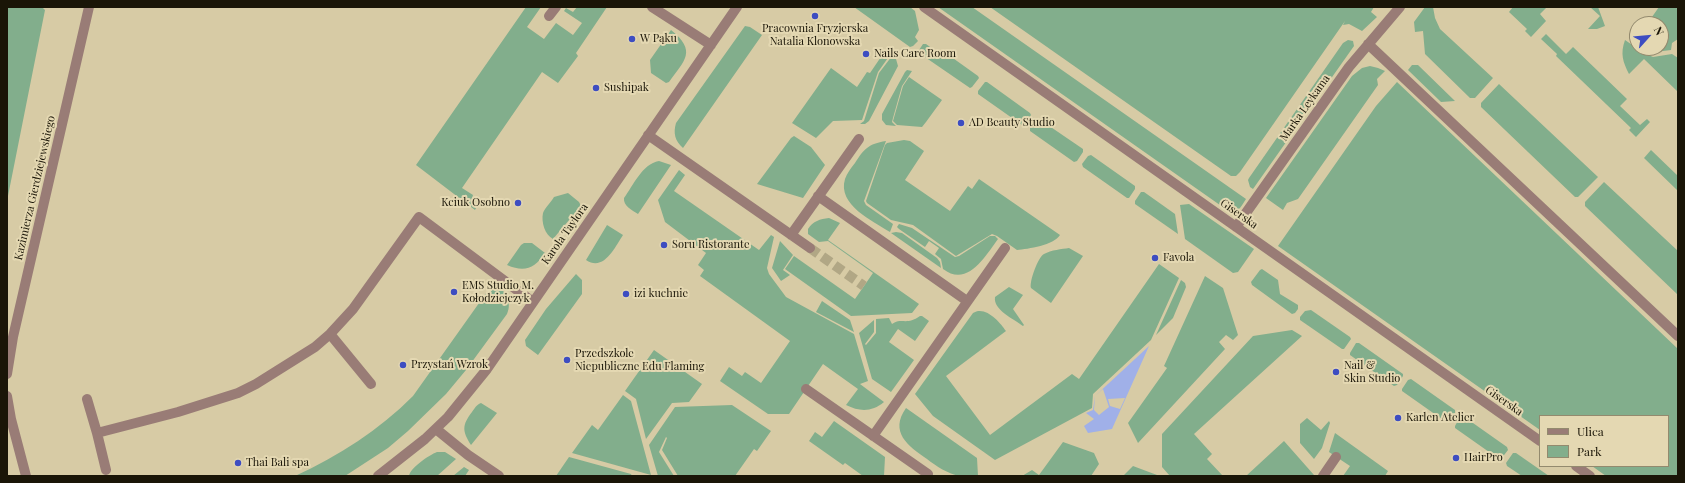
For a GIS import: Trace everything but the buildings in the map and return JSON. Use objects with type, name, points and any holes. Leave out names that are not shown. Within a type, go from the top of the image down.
[{"type":"street","name":"Kazimierza Gierdziejewskiego","points":[[7,374],[13,337],[89,7]]},
{"type":"street","points":[[549,16],[556,7]]},
{"type":"street","points":[[652,7],[711,45]]},
{"type":"street","name":"Karola Taylora","points":[[378,476],[436,429],[466,396],[487,369],[737,7]]},
{"type":"street","name":"Giserska","points":[[924,7],[1539,440]]},
{"type":"street","name":"Marka Leykama","points":[[1236,227],[1348,67],[1400,7]]},
{"type":"street","points":[[1368,44],[1678,336]]},
{"type":"street","points":[[648,135],[810,248]]},
{"type":"street","points":[[791,235],[859,139]]},
{"type":"street","points":[[818,196],[967,301]]},
{"type":"street","points":[[96,433],[178,412],[238,393],[256,384],[315,347],[353,310],[419,217],[533,302]]},
{"type":"street","points":[[873,436],[1005,248]]},
{"type":"street","points":[[330,334],[371,384]]},
{"type":"street","points":[[806,389],[928,474]]},
{"type":"street","points":[[7,396],[11,419],[26,476]]},
{"type":"street","points":[[87,399],[106,470]]},
{"type":"street","points":[[436,429],[468,456],[499,476]]},
{"type":"street","points":[[1323,476],[1336,457]]},
{"type":"street","points":[[1577,467],[1590,476]]},
{"type":"green space","points":[[7,7],[42,7],[45,10],[7,201]]},
{"type":"green space","points":[[526,7],[541,7],[527,27],[544,39],[556,23],[573,35],[582,23],[564,11],[566,8],[573,12],[577,7],[607,7],[576,53],[578,56],[558,83],[542,72],[462,188],[473,195],[472,198],[476,201],[473,205],[476,208],[475,210],[416,165]]},
{"type":"green space","points":[[854,7],[910,7],[915,11],[919,30],[915,37],[918,41],[910,47]]},
{"type":"green space","points":[[938,7],[972,7],[1246,199],[1236,211],[1233,212],[1227,210]]},
{"type":"green space","points":[[990,7],[1374,7],[1371,12],[1377,17],[1362,31],[1349,24],[1343,25],[1345,21],[1240,172],[1236,176],[1231,176]]},
{"type":"green space","points":[[1425,7],[1433,7],[1435,18],[1440,29],[1493,78],[1475,98],[1470,98],[1425,54],[1423,31],[1415,32],[1414,22]]},
{"type":"green space","points":[[1513,7],[1547,7],[1540,14],[1546,21],[1531,37],[1525,31],[1527,29],[1509,12]]},
{"type":"green space","points":[[1590,7],[1598,7],[1605,26],[1597,29],[1588,29],[1600,16]]},
{"type":"green space","points":[[1659,7],[1675,7],[1678,9],[1678,39],[1672,43],[1671,50],[1669,50],[1669,16],[1653,16]]},
{"type":"green space","points":[[745,26],[750,27],[762,35],[683,148],[675,137],[676,123]]},
{"type":"green space","points":[[671,30],[684,44],[686,56],[680,68],[669,82],[666,83],[651,73],[650,60]]},
{"type":"green space","points":[[1546,34],[1566,54],[1573,47],[1627,99],[1620,106],[1640,125],[1647,119],[1650,122],[1636,137],[1629,130],[1631,128],[1556,56],[1557,54],[1541,39]]},
{"type":"green space","points":[[1348,40],[1353,41],[1354,46],[1253,189],[1250,187],[1248,180],[1249,178],[1343,43]]},
{"type":"green space","points":[[1625,40],[1629,43],[1629,56],[1653,57],[1669,56],[1669,54],[1672,54],[1678,58],[1678,92],[1644,59],[1629,74],[1623,58]]},
{"type":"green space","points":[[923,44],[926,44],[937,52],[943,51],[979,78],[970,88],[919,53],[919,50]]},
{"type":"green space","points":[[885,51],[890,55],[878,72],[862,120],[833,121],[816,138],[792,123],[831,68],[857,87],[867,72],[870,73]]},
{"type":"green space","points":[[892,56],[896,59],[898,66],[869,121],[865,124],[860,124],[864,121],[879,73]]},
{"type":"green space","points":[[1412,65],[1418,65],[1455,101],[1441,102],[1408,70]]},
{"type":"green space","points":[[1370,66],[1385,71],[1377,79],[1378,85],[1298,199],[1287,203],[1283,210],[1266,198],[1352,76],[1362,68]]},
{"type":"green space","points":[[907,70],[912,71],[902,86],[892,122],[896,126],[886,125],[882,120],[882,114]]},
{"type":"green space","points":[[909,77],[942,100],[922,127],[897,125],[893,121],[903,86]]},
{"type":"green space","points":[[985,82],[1030,113],[1031,115],[1025,124],[1022,125],[978,94],[978,91]]},
{"type":"green space","points":[[1397,82],[1678,349],[1678,476],[1606,476],[1593,467],[1669,467],[1669,415],[1539,415],[1539,429],[1278,246],[1376,106]]},
{"type":"green space","points":[[1499,84],[1598,177],[1578,197],[1575,197],[1481,107],[1481,103]]},
{"type":"green space","points":[[1036,119],[1039,119],[1083,149],[1083,152],[1077,161],[1074,162],[1030,131],[1030,128]]},
{"type":"green space","points":[[794,136],[811,147],[825,165],[803,198],[757,184]]},
{"type":"green space","points":[[904,140],[910,141],[924,151],[905,180],[950,211],[968,186],[972,189],[979,179],[1060,235],[1047,244],[1017,250],[992,234],[956,256],[913,225],[891,220],[866,201],[885,145],[887,143]]},
{"type":"green space","points":[[886,141],[864,201],[866,205],[893,224],[890,232],[858,211],[846,197],[844,188],[847,175],[861,154],[867,148]]},
{"type":"green space","points":[[1651,150],[1678,176],[1678,191],[1644,158]]},
{"type":"green space","points":[[1091,155],[1135,186],[1135,189],[1129,198],[1083,167],[1082,164],[1088,156]]},
{"type":"green space","points":[[659,161],[671,165],[638,214],[626,206],[624,198],[643,171],[648,166]]},
{"type":"green space","points":[[679,170],[685,175],[674,191],[759,250],[771,235],[774,237],[767,268],[769,274],[786,297],[854,334],[868,381],[860,384],[884,402],[875,408],[866,410],[856,409],[846,405],[858,389],[823,364],[789,414],[768,414],[720,381],[729,367],[742,376],[745,372],[761,383],[790,341],[700,276],[704,270],[698,265],[706,253],[665,222],[658,200]]},
{"type":"green space","points":[[1604,182],[1678,251],[1678,295],[1585,206],[1585,202]]},
{"type":"green space","points":[[1141,192],[1144,192],[1175,214],[1178,234],[1135,204],[1135,201]]},
{"type":"green space","points":[[568,193],[579,202],[581,206],[553,239],[548,235],[544,228],[543,213],[554,197]]},
{"type":"green space","points":[[1189,204],[1254,249],[1238,272],[1233,273],[1185,239],[1180,205]]},
{"type":"green space","points":[[829,218],[840,223],[828,240],[919,304],[912,313],[851,316],[785,269],[794,256],[855,299],[873,273],[828,241],[819,242],[808,234],[808,229],[814,222]]},
{"type":"green space","points":[[899,224],[912,228],[955,257],[959,256],[990,236],[995,236],[998,239],[982,261],[975,267],[960,275],[952,274],[943,269],[941,259],[935,254],[939,248],[929,241],[925,247],[899,229],[897,227]]},
{"type":"green space","points":[[607,225],[623,235],[613,251],[604,261],[592,263],[586,260]]},
{"type":"green space","points":[[891,233],[902,233],[937,258],[940,262],[941,268]]},
{"type":"green space","points":[[780,241],[793,255],[783,270],[790,275],[781,281],[772,268]]},
{"type":"green space","points":[[524,243],[532,243],[545,253],[529,268],[519,269],[507,265],[521,245]]},
{"type":"green space","points":[[1069,248],[1083,256],[1051,303],[1031,288],[1033,275],[1039,260],[1044,254]]},
{"type":"green space","points":[[1159,264],[1179,278],[1151,340],[1093,394],[1092,408],[995,460],[933,416],[915,394],[973,313],[982,311],[987,313],[996,319],[1006,331],[946,376],[990,435],[1072,374],[1079,379]]},
{"type":"green space","points":[[1262,269],[1278,280],[1280,294],[1298,305],[1298,309],[1295,313],[1292,314],[1252,285],[1251,282]]},
{"type":"green space","points":[[576,274],[582,280],[582,294],[538,355],[526,346],[525,340],[546,309]]},
{"type":"green space","points":[[1205,276],[1223,288],[1238,335],[1233,340],[1226,335],[1219,342],[1225,349],[1138,443],[1128,423],[1167,368],[1164,366]]},
{"type":"green space","points":[[1181,280],[1185,283],[1186,287],[1173,318],[1156,335]]},
{"type":"green space","points":[[494,282],[504,292],[508,300],[509,309],[507,314],[466,370],[446,394],[388,448],[345,476],[295,476],[327,460],[358,441],[386,420],[413,396]]},
{"type":"green space","points":[[1009,287],[1023,295],[1013,309],[1024,325],[1023,326],[1001,310],[995,302],[995,297]]},
{"type":"green space","points":[[822,301],[850,320],[854,332],[816,312]]},
{"type":"green space","points":[[1311,310],[1350,337],[1351,339],[1344,349],[1300,320],[1300,317],[1305,311]]},
{"type":"green space","points":[[920,316],[929,321],[915,341],[898,329],[889,342],[914,360],[891,392],[872,379],[859,333],[874,320],[874,332],[865,344],[866,345],[876,333],[876,319],[889,318],[892,324],[899,321],[915,319]]},
{"type":"green space","points":[[1292,330],[1302,336],[1194,434],[1212,454],[1207,459],[1223,476],[1170,476],[1162,467],[1162,434],[1253,336]]},
{"type":"green space","points":[[1356,343],[1359,343],[1403,374],[1397,385],[1394,386],[1350,355]]},
{"type":"green space","points":[[654,350],[702,384],[689,402],[672,403],[646,439],[636,399],[625,391]]},
{"type":"green space","points":[[1411,379],[1455,410],[1455,413],[1449,422],[1446,422],[1402,391],[1408,380]]},
{"type":"green space","points":[[623,395],[631,401],[651,475],[572,453],[592,425],[598,430]]},
{"type":"green space","points":[[481,403],[497,413],[471,445],[464,428],[466,421],[475,408]]},
{"type":"green space","points":[[732,405],[771,431],[757,451],[754,449],[735,476],[678,476],[662,450],[667,438],[666,437],[659,452],[674,476],[658,476],[649,445],[675,407]]},
{"type":"green space","points":[[906,408],[977,458],[978,476],[962,476],[947,472],[913,449],[903,438],[900,431],[899,424]]},
{"type":"green space","points":[[1463,416],[1507,447],[1508,450],[1501,459],[1455,428],[1460,417]]},
{"type":"green space","points":[[1307,418],[1321,430],[1329,421],[1330,423],[1322,448],[1314,459],[1300,443],[1300,424]]},
{"type":"green space","points":[[834,421],[885,457],[884,476],[863,476],[845,463],[843,465],[809,441],[815,432],[822,437]]},
{"type":"green space","points":[[1335,433],[1388,471],[1385,476],[1343,476],[1350,466],[1329,452]]},
{"type":"green space","points":[[1284,441],[1314,475],[1313,476],[1246,476]]},
{"type":"green space","points":[[1063,442],[1094,453],[1099,464],[1091,476],[1022,476],[1032,470],[1039,475]]},
{"type":"green space","points":[[437,452],[445,452],[456,459],[437,476],[409,476],[416,466]]},
{"type":"green space","points":[[1513,453],[1516,453],[1549,476],[1522,476],[1507,466],[1506,463]]},
{"type":"green space","points":[[569,457],[631,474],[632,476],[556,476]]},
{"type":"green space","points":[[1133,466],[1157,475],[1158,476],[1123,476]]},
{"type":"green space","points":[[464,467],[469,470],[465,476],[453,476]]},
{"type":"water","points":[[1149,346],[1112,429],[1088,433],[1084,426],[1094,419],[1086,413],[1093,410],[1095,396]],"holes":[[[1103,389],[1109,407],[1099,415],[1094,410],[1095,396]],[[1125,398],[1120,409],[1110,406],[1108,399]]]},
{"type":"tunnel","points":[[810,248],[864,286]]},
{"type":"place","name":"Pracownia Fryzjerska Natalia Klonowska","points":[[815,16]]},
{"type":"place","name":"W Pąku","points":[[632,39]]},
{"type":"place","name":"Nails Care Room","points":[[866,54]]},
{"type":"place","name":"Sushipak","points":[[596,88]]},
{"type":"place","name":"AD Beauty Studio","points":[[961,123]]},
{"type":"place","name":"Kciuk Osobno","points":[[518,203]]},
{"type":"place","name":"Soru Ristorante","points":[[664,245]]},
{"type":"place","name":"Favola","points":[[1155,258]]},
{"type":"place","name":"EMS Studio M. Kołodziejczyk","points":[[454,292]]},
{"type":"place","name":"izi kuchnie","points":[[626,294]]},
{"type":"place","name":"Przedszkole Niepubliczne Edu Flaming","points":[[567,360]]},
{"type":"place","name":"Przystań Wzrok","points":[[403,365]]},
{"type":"place","name":"Nail & Skin Studio","points":[[1336,372]]},
{"type":"place","name":"Karlen Atelier","points":[[1398,418]]},
{"type":"place","name":"HairPro","points":[[1456,458]]},
{"type":"place","name":"Thai Bali spa","points":[[238,463]]}]
